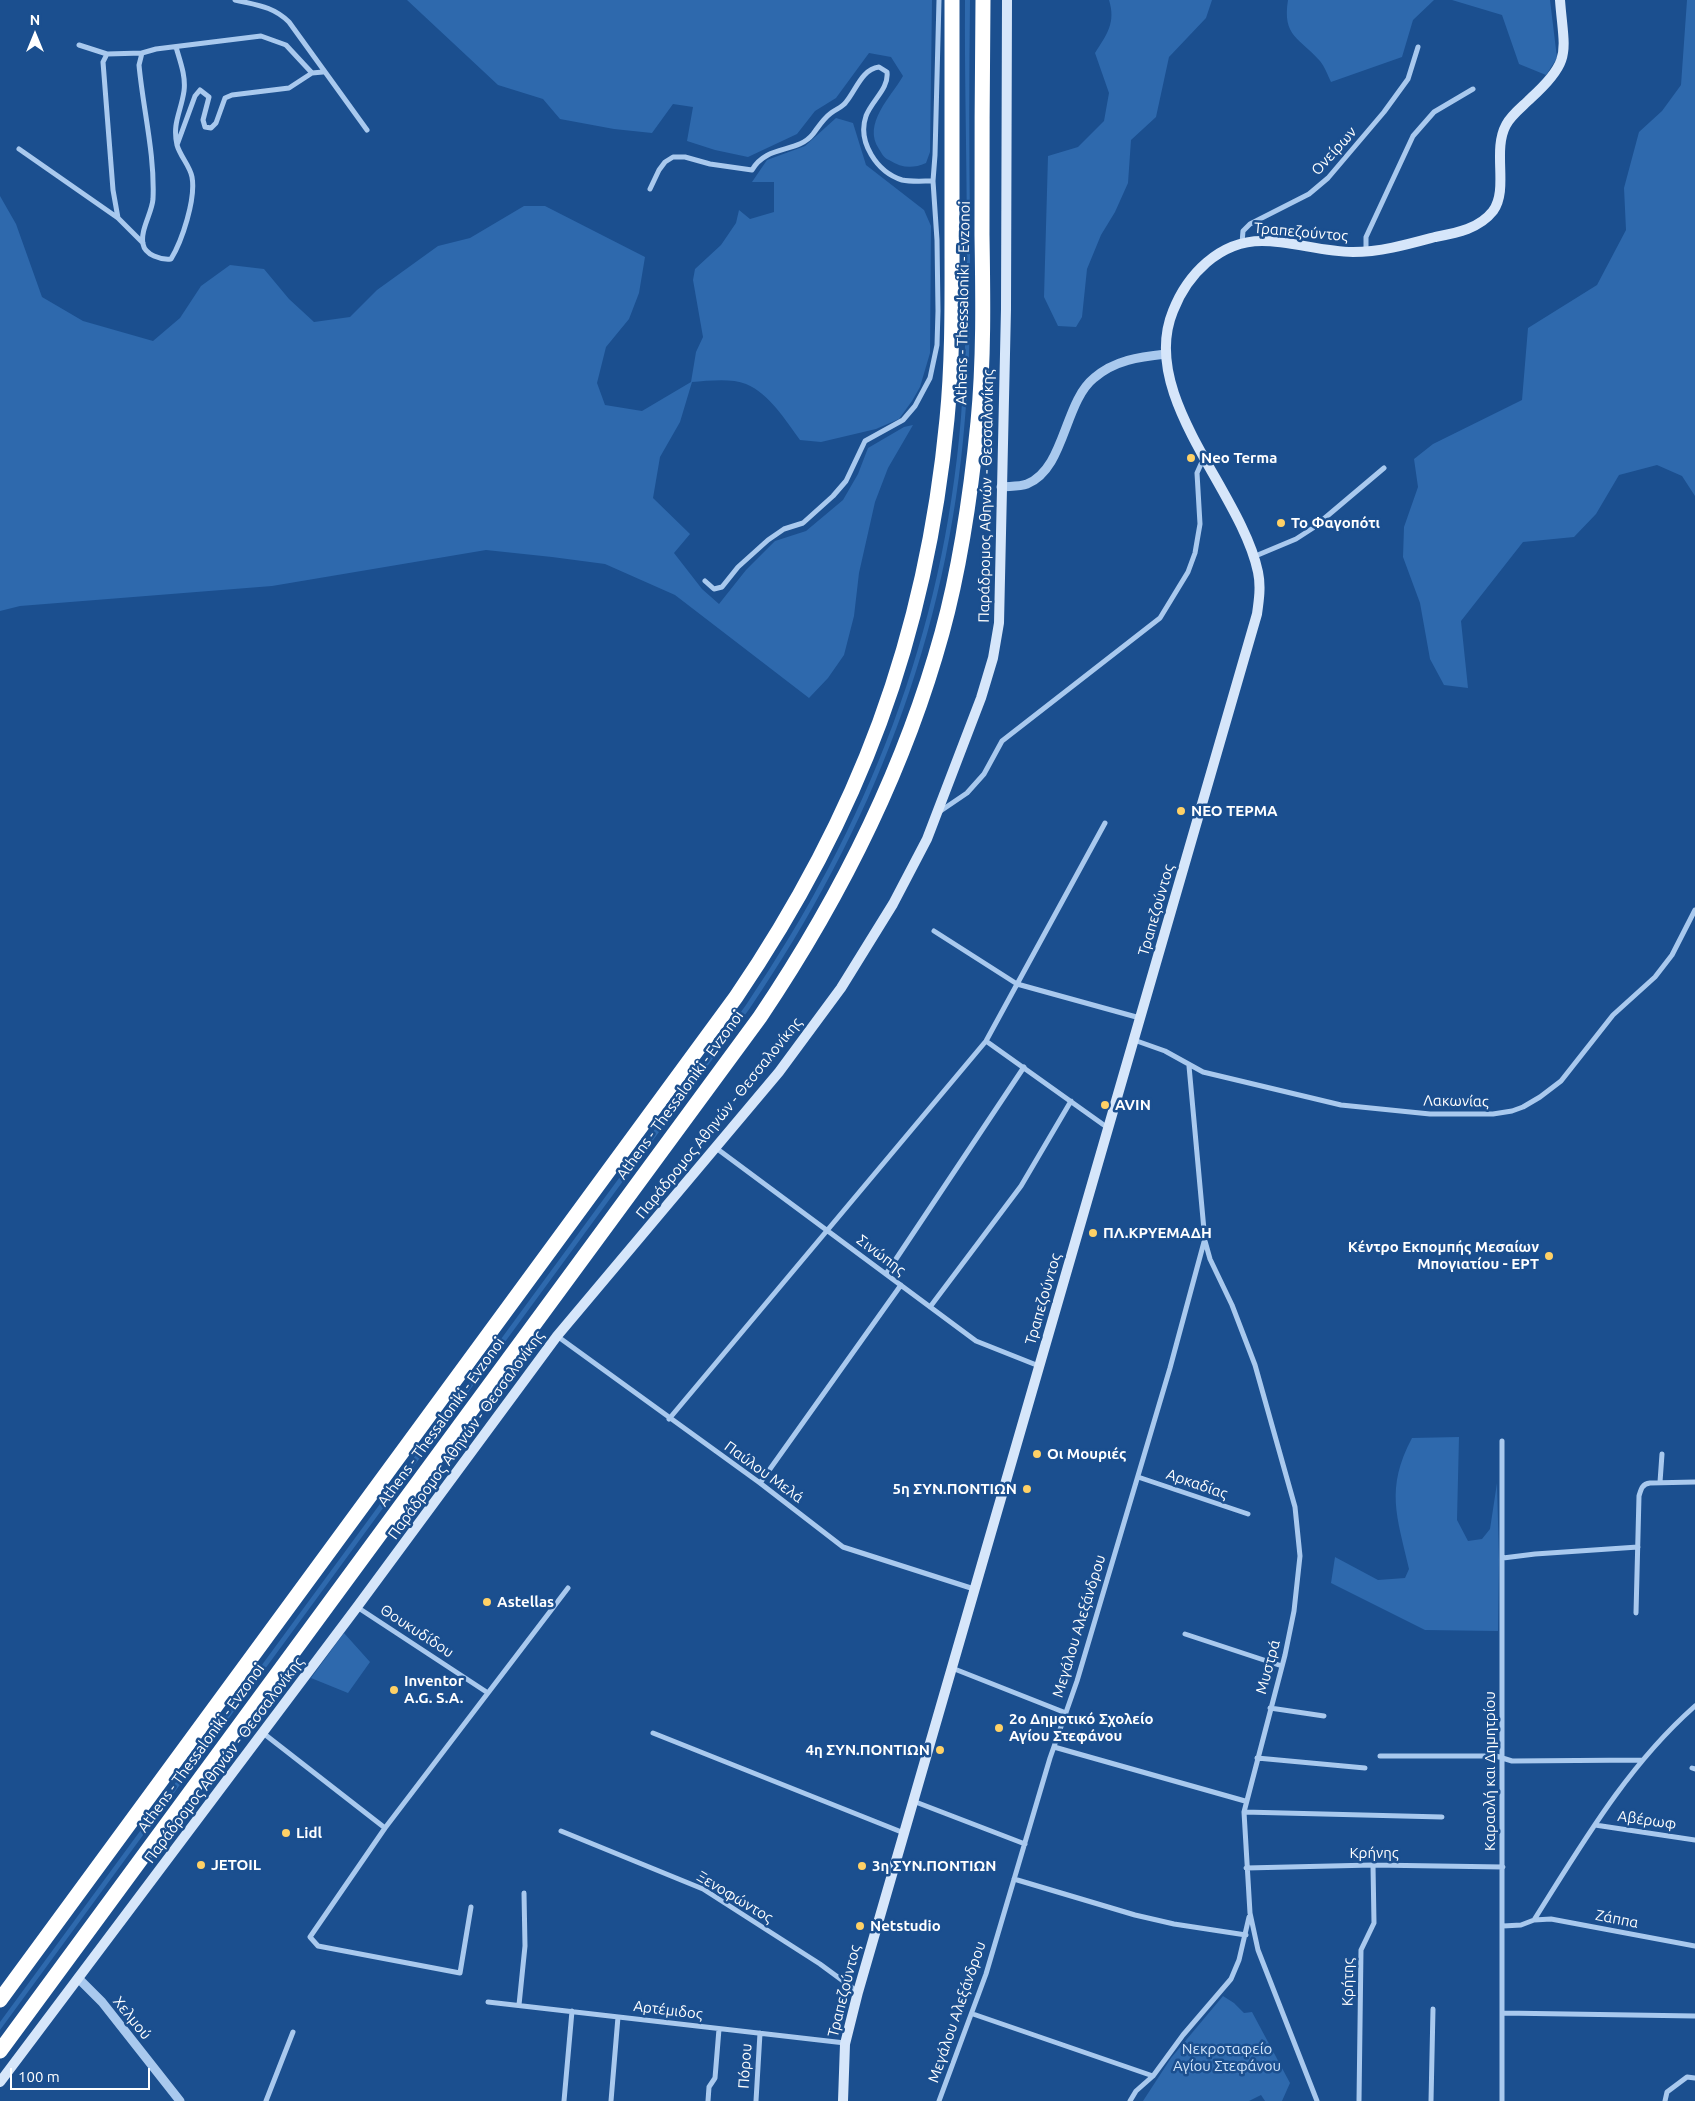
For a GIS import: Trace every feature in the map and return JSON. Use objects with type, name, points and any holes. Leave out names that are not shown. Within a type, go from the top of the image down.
[{"type":"highway","name":"Athens - Thessaloniki - Evzonoi","points":[[0,2000],[736,998],[792,912],[835,829],[864,766],[904,655],[921,589],[938,494],[948,418],[952,339],[952,0]]},
{"type":"highway","name":"Athens - Thessaloniki - Evzonoi","points":[[0,2052],[760,1017],[817,929],[862,844],[892,778],[933,665],[951,596],[968,500],[978,421],[983,339],[982,0]]},
{"type":"main road","name":"Παράδρομος Αθηνών - Θεσσαλονίκης","points":[[0,2082],[357,1608],[557,1336],[779,1072],[841,988],[917,861],[938,812],[981,698],[996,641],[1000,607],[1006,309],[1007,0]]},
{"type":"main road","name":"Τραπεζούντος","points":[[843,2101],[845,2044],[858,1992],[1254,628],[1259,585],[1254,557],[1249,543],[1175,398],[1169,378],[1166,354],[1167,334],[1172,313],[1192,276],[1213,258],[1242,243],[1261,241],[1326,250],[1366,252],[1458,232],[1479,223],[1494,210],[1499,192],[1500,143],[1505,127],[1515,113],[1555,74],[1564,55],[1560,0]]},
{"type":"street","points":[[235,0],[267,6],[280,13],[289,22],[323,72],[367,130]]},
{"type":"street","points":[[706,581],[714,589],[722,587],[751,554],[784,529],[803,522],[834,496],[846,481],[865,441],[903,420],[915,406],[930,378],[937,346],[938,283],[932,181],[935,155],[939,0]]},
{"type":"street","points":[[79,45],[107,54],[142,53],[176,47],[266,37],[286,45],[312,73]]},
{"type":"street","points":[[19,149],[118,218],[143,243],[147,252],[162,260],[171,259],[179,246],[193,191],[192,175],[177,145],[174,131],[184,91],[184,76],[176,47]]},
{"type":"street","name":"Ονείρων","points":[[1242,243],[1244,231],[1250,224],[1309,194],[1328,178],[1408,79],[1418,48]]},
{"type":"street","points":[[142,53],[139,65],[152,164],[153,200],[143,243]]},
{"type":"street","points":[[107,54],[103,62],[113,190],[118,218]]},
{"type":"street","points":[[650,189],[659,170],[665,162],[673,157],[685,156],[710,164],[752,170],[758,160],[772,152],[804,142],[813,134],[821,121],[845,104],[866,73],[879,67],[887,72],[888,79],[866,117],[864,129],[869,153],[876,163],[895,177],[904,180],[932,181]]},
{"type":"street","points":[[177,145],[195,96],[200,90],[209,97],[203,120],[205,127],[211,128],[216,123],[225,98],[232,95],[289,88],[312,73],[323,72]]},
{"type":"street","points":[[1366,252],[1366,237],[1413,136],[1434,112],[1473,89]]},
{"type":"street","points":[[1001,487],[1022,486],[1040,476],[1050,461],[1084,390],[1092,379],[1121,362],[1166,354]]},
{"type":"street","points":[[938,812],[967,793],[984,774],[1002,741],[1160,618],[1188,572],[1195,553],[1200,524],[1196,473],[1206,460]]},
{"type":"street","points":[[1254,557],[1296,539],[1313,528],[1384,468]]},
{"type":"street","points":[[669,1419],[986,1041],[1105,823]]},
{"type":"street","name":"Λακωνίας","points":[[1134,1040],[1165,1051],[1189,1066],[1203,1072],[1356,1108],[1430,1114],[1493,1114],[1512,1111],[1529,1104],[1561,1081],[1613,1015],[1655,977],[1672,955],[1693,918],[1695,910]]},
{"type":"street","points":[[934,931],[1017,984],[1140,1018]]},
{"type":"street","points":[[986,1041],[1108,1128]]},
{"type":"street","points":[[1189,1066],[1204,1241]]},
{"type":"street","points":[[886,1274],[1024,1068]]},
{"type":"street","points":[[930,1307],[1021,1186],[1071,1101]]},
{"type":"street","name":"Σινώπης","points":[[716,1148],[976,1341],[1039,1366]]},
{"type":"street","name":"Μεγάλου Αλεξάνδρου","points":[[939,2101],[973,2014],[1066,1713],[1138,1477],[1204,1241]]},
{"type":"street","name":"Μυστρά","points":[[1204,1241],[1255,1365],[1295,1507],[1300,1556],[1299,1574],[1292,1623],[1244,1812],[1246,1868],[1250,1913],[1263,1968],[1317,2101]]},
{"type":"street","points":[[760,1483],[901,1285]]},
{"type":"street","name":"Παύλου Μελά","points":[[557,1336],[669,1419],[760,1483],[843,1547],[974,1589]]},
{"type":"street","name":"Καραολή και Δημητρίου","points":[[1502,1441],[1502,2101]]},
{"type":"street","points":[[1660,1482],[1662,1454]]},
{"type":"street","name":"Αρκαδίας","points":[[1138,1477],[1248,1514]]},
{"type":"street","points":[[1636,1613],[1639,1496],[1641,1488],[1645,1484],[1660,1482],[1695,1482]]},
{"type":"street","points":[[1503,1558],[1638,1547]]},
{"type":"street","points":[[471,1908],[460,1973],[318,1946],[310,1936],[385,1828],[568,1588]]},
{"type":"street","name":"Θουκυδίδου","points":[[357,1608],[488,1693]]},
{"type":"street","points":[[1186,1634],[1282,1666]]},
{"type":"street","points":[[952,1667],[1066,1713]]},
{"type":"street","points":[[1534,1920],[1616,1792],[1668,1730],[1695,1706]]},
{"type":"street","points":[[1270,1708],[1324,1716]]},
{"type":"street","points":[[262,1733],[385,1828]]},
{"type":"street","points":[[654,1733],[904,1833]]},
{"type":"street","points":[[1054,1747],[1246,1801]]},
{"type":"street","points":[[1380,1756],[1496,1756],[1512,1761],[1642,1760]]},
{"type":"street","points":[[1257,1758],[1365,1768]]},
{"type":"street","points":[[913,1801],[1025,1844]]},
{"type":"street","points":[[1244,1812],[1442,1817]]},
{"type":"street","name":"Αβέρωφ","points":[[1596,1825],[1695,1840]]},
{"type":"street","name":"Ξενοφώντος","points":[[561,1831],[703,1889],[820,1964],[858,1992]]},
{"type":"street","name":"Κρήνης","points":[[1246,1868],[1373,1865],[1503,1867]]},
{"type":"street","name":"Κρήτης","points":[[1359,2101],[1361,1950],[1374,1923],[1373,1865]]},
{"type":"street","points":[[1014,1879],[1135,1915],[1174,1924],[1246,1935]]},
{"type":"street","points":[[519,2005],[525,1946],[524,1894]]},
{"type":"street","points":[[1130,2101],[1136,2091],[1153,2076],[1183,2035],[1231,1979],[1246,1935],[1250,1913]]},
{"type":"street","name":"Ζάππα","points":[[1503,1926],[1551,1919],[1695,1946]]},
{"type":"street","name":"Χελμού","points":[[78,1978],[102,2002],[180,2101]]},
{"type":"street","name":"Αρτέμιδος","points":[[488,2002],[845,2044]]},
{"type":"street","points":[[1431,2101],[1433,2009]]},
{"type":"street","points":[[564,2101],[572,2011]]},
{"type":"street","points":[[1503,2013],[1695,2016]]},
{"type":"street","points":[[973,2014],[1153,2076]]},
{"type":"street","points":[[611,2101],[618,2016]]},
{"type":"street","points":[[708,2101],[709,2087],[715,2078],[719,2029]]},
{"type":"street","points":[[266,2101],[293,2032]]},
{"type":"street","name":"Πόρου","points":[[756,2101],[760,2033]]},
{"type":"street","points":[[1665,2101],[1667,2092],[1687,2077],[1695,2078]]},
{"type":"green space","points":[[407,0],[932,0],[930,152],[926,163],[912,167],[903,166],[884,157],[875,140],[876,120],[903,76],[891,57],[869,53],[836,98],[815,111],[797,134],[748,157],[715,150],[687,141],[693,107],[673,104],[652,133],[614,129],[560,119],[543,99],[498,85]]},
{"type":"green space","points":[[965,0],[970,0],[970,323],[967,394],[956,498],[941,577],[922,653],[897,727],[867,800],[833,871],[794,940],[750,1008],[0,2030],[0,2022],[746,1005],[790,937],[829,868],[863,798],[892,726],[917,652],[937,576],[952,498],[961,417],[966,313]]},
{"type":"green space","points":[[1109,0],[1212,0],[1206,18],[1169,57],[1156,117],[1131,140],[1128,183],[1115,212],[1101,235],[1087,269],[1082,317],[1076,327],[1058,326],[1044,297],[1048,156],[1078,147],[1104,121],[1109,93],[1095,53],[1107,34],[1111,22]]},
{"type":"green space","points":[[1288,0],[1434,0],[1413,20],[1402,57],[1331,82],[1320,61],[1294,36],[1290,29],[1287,12]]},
{"type":"green space","points":[[1452,0],[1550,0],[1557,58],[1546,75],[1519,64],[1502,15]]},
{"type":"green space","points":[[1687,0],[1695,0],[1695,496],[1682,476],[1657,465],[1619,475],[1596,514],[1574,537],[1523,542],[1461,621],[1468,688],[1444,685],[1430,659],[1420,603],[1403,557],[1404,527],[1418,487],[1414,459],[1433,444],[1522,400],[1528,328],[1597,285],[1626,230],[1624,188],[1639,132],[1662,111],[1681,85]]},
{"type":"green space","points":[[836,118],[853,123],[866,165],[924,210],[931,226],[930,353],[920,387],[899,419],[876,429],[821,442],[800,440],[770,401],[746,384],[727,380],[692,382],[680,422],[660,457],[653,498],[690,534],[674,553],[702,589],[719,604],[746,570],[775,541],[806,531],[843,500],[858,474],[868,448],[904,427],[913,425],[888,468],[875,502],[859,573],[854,616],[844,655],[828,678],[809,698],[675,595],[605,564],[552,557],[486,550],[272,586],[20,606],[0,611],[0,196],[16,224],[42,297],[83,321],[153,341],[180,318],[201,286],[230,265],[264,269],[289,299],[314,322],[350,317],[377,290],[438,246],[470,238],[524,206],[545,206],[645,257],[639,293],[629,319],[606,347],[597,383],[605,405],[642,411],[691,382],[696,352],[703,337],[693,280],[695,269],[721,245],[736,223],[739,210],[750,219],[774,212],[774,182],[752,182],[767,160],[805,146]]},
{"type":"green space","points":[[1459,1437],[1457,1520],[1468,1541],[1482,1539],[1490,1529],[1497,1483],[1498,1631],[1425,1630],[1331,1583],[1335,1557],[1378,1580],[1405,1578],[1409,1569],[1396,1503],[1398,1473],[1404,1456],[1412,1438]]},
{"type":"green space","points":[[344,1633],[370,1662],[348,1693],[311,1678]]},
{"type":"green space","name":"Νεκροταφείο Αγίου Στεφάνου","points":[[1223,1996],[1244,2013],[1252,2012],[1290,2083],[1282,2101],[1265,2101],[1261,2095],[1249,2101],[1143,2101],[1171,2058]]},
{"type":"place","name":"Neo Terma","points":[[1191,458]]},
{"type":"place","name":"Το Φαγοπότι","points":[[1281,523]]},
{"type":"place","name":"ΝΕΟ ΤΕΡΜΑ","points":[[1181,811]]},
{"type":"place","name":"AVIN","points":[[1105,1105]]},
{"type":"place","name":"ΠΛ.ΚΡΥΕΜΑΔΗ","points":[[1093,1233]]},
{"type":"place","name":"Κέντρο Εκπομπής Μεσαίων Μπογιατίου - ΕΡΤ","points":[[1549,1256]]},
{"type":"place","name":"Οι Μουριές","points":[[1037,1454]]},
{"type":"place","name":"5η ΣΥΝ.ΠΟΝΤΙΩΝ","points":[[1027,1489]]},
{"type":"place","name":"Astellas","points":[[487,1602]]},
{"type":"place","name":"Inventor A.G. S.A.","points":[[394,1690]]},
{"type":"place","name":"2ο Δημοτικό Σχολείο Αγίου Στεφάνου","points":[[999,1728]]},
{"type":"place","name":"4η ΣΥΝ.ΠΟΝΤΙΩΝ","points":[[940,1750]]},
{"type":"place","name":"Lidl","points":[[286,1833]]},
{"type":"place","name":"JETOIL","points":[[201,1865]]},
{"type":"place","name":"3η ΣΥΝ.ΠΟΝΤΙΩΝ","points":[[862,1866]]},
{"type":"place","name":"Netstudio","points":[[860,1926]]}]
